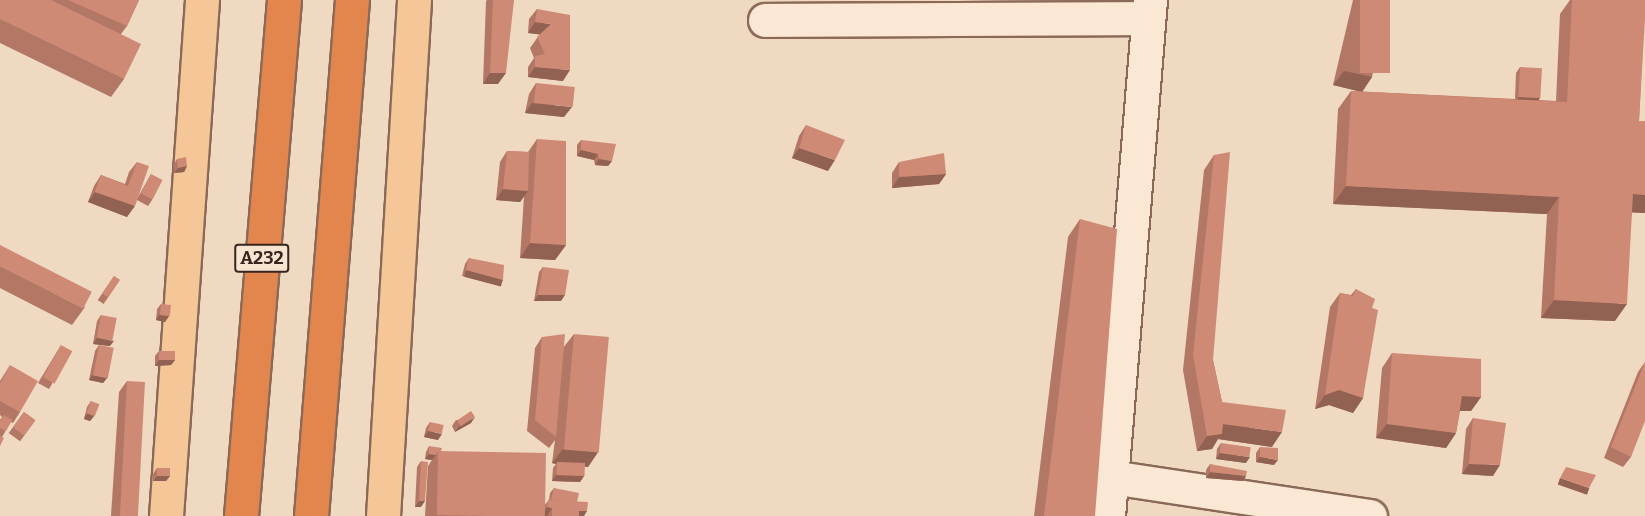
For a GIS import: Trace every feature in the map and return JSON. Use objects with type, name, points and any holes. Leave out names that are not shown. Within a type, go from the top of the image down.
[{"type":"highway","name":"A232","points":[[241,516],[284,0]]},
{"type":"highway","points":[[311,516],[352,0]]},
{"type":"main road","points":[[166,516],[202,0]]},
{"type":"main road","points":[[383,516],[414,0]]},
{"type":"street","points":[[765,20],[1149,9],[1108,516]]},
{"type":"street","points":[[1111,477],[1370,516]]},
{"type":"building","points":[[0,0],[51,0],[141,44],[124,79],[0,19]]},
{"type":"building","points":[[68,0],[139,0],[127,26]]},
{"type":"building","points":[[493,0],[514,0],[506,73],[490,73]]},
{"type":"building","points":[[1360,0],[1390,0],[1390,73],[1360,73]]},
{"type":"building","points":[[1572,0],[1645,0],[1639,121],[1645,121],[1645,195],[1633,194],[1627,304],[1554,300],[1559,197],[1346,186],[1351,91],[1567,102]]},
{"type":"building","points":[[537,9],[570,15],[570,70],[535,67],[535,56],[545,54],[537,37],[551,24],[535,22]]},
{"type":"building","points":[[1520,67],[1542,68],[1540,98],[1518,97]]},
{"type":"building","points":[[536,83],[575,87],[573,107],[534,103]]},
{"type":"building","points":[[806,125],[845,140],[835,160],[799,148]]},
{"type":"building","points":[[537,139],[566,141],[566,245],[530,243]]},
{"type":"building","points":[[581,140],[616,144],[612,161],[599,159],[598,154],[581,150]]},
{"type":"building","points":[[507,151],[529,152],[528,191],[503,189]]},
{"type":"building","points":[[1230,152],[1213,360],[1222,402],[1286,410],[1282,432],[1223,424],[1222,434],[1207,436],[1193,355],[1214,155]]},
{"type":"building","points":[[944,153],[946,174],[899,177],[899,162]]},
{"type":"building","points":[[186,157],[187,166],[178,168],[177,159]]},
{"type":"building","points":[[137,162],[149,166],[135,206],[95,192],[101,175],[128,186]]},
{"type":"building","points":[[151,174],[163,180],[153,200],[141,194]]},
{"type":"building","points":[[1080,219],[1117,229],[1095,516],[1044,516]]},
{"type":"building","points":[[0,245],[92,292],[83,309],[0,266]]},
{"type":"building","points":[[469,258],[504,265],[503,280],[466,270]]},
{"type":"building","points":[[543,267],[569,270],[565,295],[538,295]]},
{"type":"building","points":[[114,276],[120,280],[108,297],[102,293]]},
{"type":"building","points":[[1356,289],[1375,299],[1372,308],[1378,310],[1363,398],[1339,390],[1325,395],[1340,293],[1353,296]]},
{"type":"building","points":[[161,304],[171,305],[170,316],[160,315]]},
{"type":"building","points":[[101,315],[117,318],[112,341],[97,338]]},
{"type":"building","points":[[565,334],[556,437],[535,420],[542,337]]},
{"type":"building","points":[[574,334],[609,337],[599,453],[564,450]]},
{"type":"building","points":[[61,345],[72,351],[54,384],[43,377]]},
{"type":"building","points":[[99,345],[114,348],[108,378],[93,375]]},
{"type":"building","points":[[159,351],[175,351],[175,360],[159,360]]},
{"type":"building","points":[[1392,353],[1481,359],[1481,397],[1462,396],[1456,433],[1387,424]]},
{"type":"building","points":[[1645,362],[1645,421],[1631,457],[1611,447]]},
{"type":"building","points":[[10,365],[38,381],[20,412],[0,401],[0,384]]},
{"type":"building","points":[[127,381],[145,382],[138,516],[120,516]]},
{"type":"building","points":[[91,401],[99,404],[95,416],[86,413]]},
{"type":"building","points":[[471,411],[475,417],[461,426],[457,421]]},
{"type":"building","points":[[24,412],[35,420],[24,436],[13,427]]},
{"type":"building","points":[[4,415],[12,420],[6,431],[0,428],[0,421]]},
{"type":"building","points":[[1473,418],[1506,423],[1500,465],[1469,464]]},
{"type":"building","points":[[430,422],[444,425],[442,434],[428,431]]},
{"type":"building","points":[[1221,443],[1251,447],[1249,457],[1220,453]]},
{"type":"building","points":[[429,446],[442,448],[436,455],[429,454]]},
{"type":"building","points":[[1260,447],[1278,448],[1278,460],[1260,457]]},
{"type":"building","points":[[438,451],[546,453],[545,516],[437,515]]},
{"type":"building","points":[[421,461],[428,462],[425,501],[419,501]]},
{"type":"building","points":[[557,462],[585,463],[585,476],[557,475]]},
{"type":"building","points":[[1210,464],[1247,471],[1246,476],[1210,472]]},
{"type":"building","points":[[1566,467],[1596,475],[1589,488],[1560,478]]},
{"type":"building","points":[[157,468],[170,468],[170,476],[157,476]]},
{"type":"building","points":[[554,488],[579,493],[577,502],[551,500]]},
{"type":"building","points":[[548,500],[588,502],[587,511],[579,511],[579,516],[552,516],[552,508],[547,507]]}]
